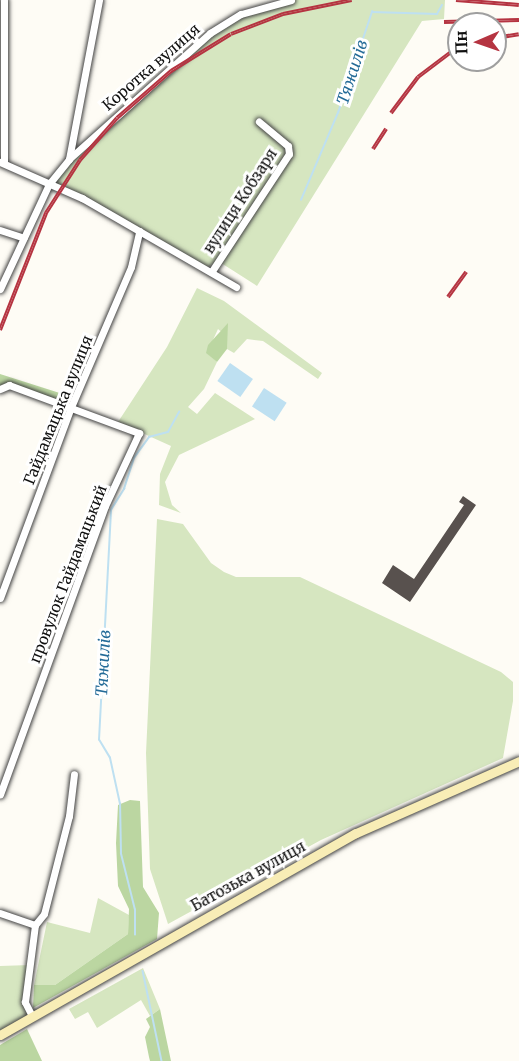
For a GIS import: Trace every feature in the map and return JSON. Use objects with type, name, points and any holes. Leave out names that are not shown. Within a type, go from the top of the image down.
[{"type":"street","points":[[4,0],[2,162],[139,231],[212,271],[236,287]]},
{"type":"street","points":[[69,159],[99,0]]},
{"type":"street","name":"Коротка вулиця","points":[[0,289],[2,280],[49,184],[69,159],[210,33],[241,14],[291,0]]},
{"type":"street","name":"вулиця Кобзаря","points":[[212,271],[289,154],[288,146],[260,122]]},
{"type":"street","points":[[0,230],[24,238]]},
{"type":"street","name":"Гайдамацька вулиця","points":[[0,598],[71,407],[131,267],[139,231]]},
{"type":"street","points":[[0,389],[9,385],[71,407]]},
{"type":"street","name":"провулок Гайдамацький","points":[[0,795],[105,506],[139,433],[71,407]]},
{"type":"street","name":"Батозька вулиця","points":[[0,1035],[356,833],[519,761]]},
{"type":"street","points":[[32,1016],[25,1002],[35,925],[44,914],[66,827],[74,774]]},
{"type":"street","points":[[0,913],[35,925]]},
{"type":"green space","points":[[291,0],[445,0],[444,19],[422,21],[257,286],[218,261],[206,268],[49,184],[69,159],[191,49],[241,14]]},
{"type":"green space","points":[[197,288],[224,301],[322,373],[318,379],[263,341],[247,339],[234,353],[227,349],[227,337],[218,329],[207,353],[217,362],[204,389],[188,407],[197,414],[215,393],[255,419],[179,455],[165,482],[172,505],[181,513],[159,505],[160,474],[171,446],[118,422],[167,347]]},
{"type":"green space","points":[[228,323],[227,349],[217,362],[206,353],[208,345]]},
{"type":"green space","points":[[0,374],[74,397],[65,402],[9,383],[0,387]]},
{"type":"green space","points":[[157,519],[183,524],[211,563],[224,572],[236,577],[300,577],[501,672],[513,682],[513,701],[503,758],[321,840],[168,924],[150,869],[146,753]]},
{"type":"green space","points":[[130,800],[140,801],[143,887],[159,913],[157,939],[33,1008],[34,985],[55,985],[128,934],[129,909],[118,886],[116,843],[118,805]]},
{"type":"green space","points":[[98,898],[129,915],[128,934],[55,985],[34,985],[47,922],[90,933]]},
{"type":"green space","points":[[30,965],[25,1002],[32,1016],[0,1035],[0,966]]},
{"type":"green space","points":[[143,968],[160,1009],[150,1016],[141,1000],[97,1028],[88,1012],[75,1019],[69,1009]]},
{"type":"green space","points":[[160,1009],[171,1061],[150,1061],[149,1057],[145,1037],[150,1027],[146,1019]]},
{"type":"green space","points":[[27,1029],[42,1061],[0,1061],[0,1045]]},
{"type":"water","points":[[230,363],[253,379],[240,397],[217,381]]},
{"type":"water","points":[[264,388],[287,403],[275,421],[252,406]]},
{"type":"building","points":[[463,496],[476,505],[410,602],[382,583],[393,565],[414,579],[464,505],[459,502]]},
{"type":"waterway","name":"Тяжилів","points":[[301,200],[338,113],[372,12],[437,14],[442,5]]},
{"type":"waterway","name":"Тяжилів","points":[[135,935],[135,910],[121,854],[120,804],[110,758],[99,740],[111,510],[124,489],[134,458],[149,437],[168,432],[179,412]]},
{"type":"waterway","name":"Тяжилів","points":[[143,971],[162,1061]]},
{"type":"railway","points":[[0,330],[46,213],[80,160],[117,118],[171,71],[231,34],[283,14],[352,0]]},
{"type":"railway","points":[[456,0],[519,5]]},
{"type":"railway","points":[[444,22],[519,20]]},
{"type":"railway","points":[[507,36],[519,34]]},
{"type":"railway","points":[[391,113],[418,77],[447,55]]},
{"type":"railway","points":[[373,149],[386,129]]},
{"type":"railway","points":[[448,297],[466,272]]}]
